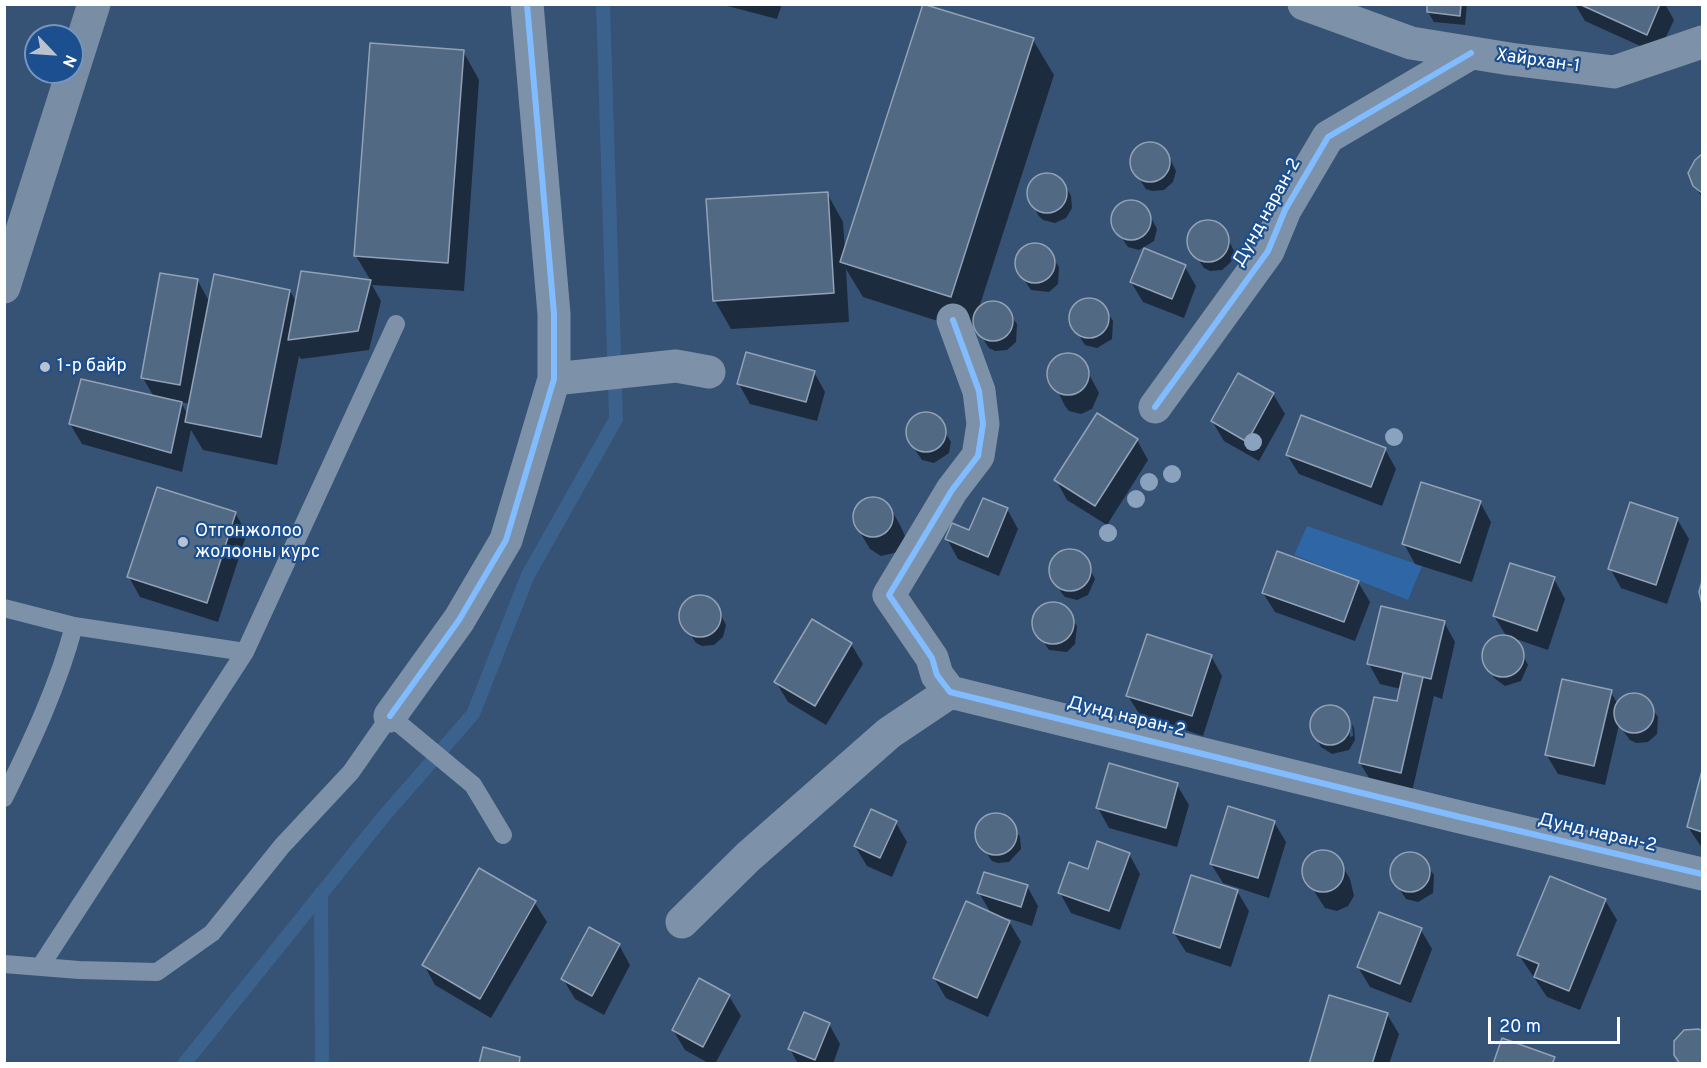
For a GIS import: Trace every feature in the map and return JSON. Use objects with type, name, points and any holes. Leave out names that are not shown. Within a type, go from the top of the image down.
[{"type":"main road","points":[[4,287],[94,4]]},
{"type":"street","points":[[398,722],[506,540],[554,379],[554,314],[527,4]]},
{"type":"street","name":"Хайрхан-1","points":[[1304,4],[1411,43],[1614,72],[1702,42]]},
{"type":"street","name":"Дунд наран-2","points":[[1155,407],[1268,251],[1285,210],[1328,137],[1471,53]]},
{"type":"street","points":[[682,922],[748,857],[889,733],[950,692],[937,675],[932,658],[889,595],[952,490],[978,456],[983,424],[980,391],[954,320]]},
{"type":"street","points":[[554,379],[676,366],[709,372]]},
{"type":"street","name":"Дунд наран-2","points":[[950,692],[1460,818],[1702,874]]},
{"type":"lane","points":[[40,967],[245,652],[396,324]]},
{"type":"lane","points":[[4,608],[74,626],[245,652]]},
{"type":"lane","points":[[4,798],[39,727],[65,659],[74,626]]},
{"type":"lane","points":[[4,964],[157,972],[212,933],[282,846],[398,722],[473,785],[503,835]]},
{"type":"shaded area","points":[[1307,526],[1422,566],[1408,600],[1294,555]]},
{"type":"building","points":[[923,4],[1034,38],[951,297],[840,262]]},
{"type":"building","points":[[1427,4],[1461,4],[1460,16],[1427,12]]},
{"type":"building","points":[[1579,4],[1660,4],[1647,35]]},
{"type":"building","points":[[370,43],[464,50],[448,263],[354,256]]},
{"type":"building","points":[[1150,142],[1158,143],[1164,148],[1169,154],[1169,170],[1164,176],[1158,181],[1150,182],[1142,181],[1136,176],[1131,170],[1130,162],[1131,154],[1136,148],[1142,143]]},
{"type":"building","points":[[1702,154],[1702,193],[1693,186],[1688,173],[1695,160]]},
{"type":"building","points":[[1047,173],[1055,174],[1061,179],[1066,185],[1066,201],[1061,207],[1055,212],[1047,213],[1039,212],[1033,207],[1028,201],[1027,193],[1028,185],[1033,179],[1039,174]]},
{"type":"building","points":[[828,192],[834,293],[713,301],[706,199]]},
{"type":"building","points":[[1131,200],[1139,201],[1145,206],[1150,212],[1150,228],[1145,234],[1139,239],[1131,240],[1123,239],[1117,234],[1112,228],[1111,220],[1112,212],[1117,206],[1123,201]]},
{"type":"building","points":[[1208,220],[1223,226],[1229,241],[1223,256],[1208,262],[1193,256],[1187,241],[1193,226]]},
{"type":"building","points":[[1035,243],[1043,244],[1049,249],[1054,255],[1054,271],[1049,277],[1043,282],[1035,283],[1027,282],[1021,277],[1016,271],[1015,263],[1016,255],[1021,249],[1027,244]]},
{"type":"building","points":[[1144,248],[1186,265],[1172,299],[1130,282]]},
{"type":"building","points":[[301,271],[371,280],[358,331],[288,340]]},
{"type":"building","points":[[160,273],[198,279],[180,385],[141,378]]},
{"type":"building","points":[[214,274],[290,290],[261,437],[185,422]]},
{"type":"building","points":[[1089,298],[1097,299],[1103,304],[1108,310],[1108,326],[1103,332],[1097,337],[1089,338],[1081,337],[1075,332],[1070,326],[1069,318],[1070,310],[1075,304],[1081,299]]},
{"type":"building","points":[[993,301],[1001,302],[1007,307],[1012,313],[1012,329],[1007,335],[1001,340],[993,341],[985,340],[979,335],[974,329],[973,321],[974,313],[979,307],[985,302]]},
{"type":"building","points":[[746,352],[815,371],[806,402],[737,384]]},
{"type":"building","points":[[1068,353],[1083,359],[1089,374],[1083,389],[1068,395],[1053,389],[1047,374],[1053,359]]},
{"type":"building","points":[[1238,373],[1274,393],[1247,442],[1211,421]]},
{"type":"building","points":[[81,379],[182,402],[171,453],[69,424]]},
{"type":"building","points":[[926,412],[934,413],[940,418],[945,424],[945,440],[940,446],[934,451],[926,452],[918,451],[912,446],[907,440],[906,432],[907,424],[912,418],[918,413]]},
{"type":"building","points":[[1097,413],[1138,439],[1095,506],[1054,480]]},
{"type":"building","points":[[1301,415],[1386,448],[1371,487],[1286,455]]},
{"type":"building","points":[[1421,482],[1481,501],[1460,563],[1402,544]]},
{"type":"building","name":"Отгонжолоо жолооны курс","points":[[157,487],[236,512],[207,603],[127,577]]},
{"type":"building","points":[[873,497],[881,498],[887,503],[892,509],[892,525],[887,531],[881,536],[873,537],[865,536],[859,531],[854,525],[853,517],[854,509],[859,503],[865,498]]},
{"type":"building","points":[[983,498],[1008,508],[988,557],[945,539],[952,523],[969,530]]},
{"type":"building","points":[[1630,502],[1678,518],[1656,585],[1608,569]]},
{"type":"building","points":[[1070,549],[1085,555],[1091,570],[1085,585],[1070,591],[1055,585],[1049,570],[1055,555]]},
{"type":"building","points":[[1277,551],[1359,581],[1344,622],[1262,593]]},
{"type":"building","points":[[1510,563],[1555,577],[1537,631],[1493,616]]},
{"type":"building","points":[[1702,581],[1702,604],[1699,592]]},
{"type":"building","points":[[700,595],[714,602],[721,616],[714,630],[700,637],[686,630],[679,616],[686,602]]},
{"type":"building","points":[[1053,602],[1068,608],[1074,623],[1068,638],[1053,644],[1038,638],[1032,623],[1038,608]]},
{"type":"building","points":[[1381,606],[1445,621],[1431,679],[1367,664]]},
{"type":"building","points":[[812,619],[852,643],[815,706],[774,682]]},
{"type":"building","points":[[1147,634],[1212,655],[1192,716],[1126,696]]},
{"type":"building","points":[[1503,635],[1518,641],[1524,656],[1518,671],[1503,677],[1488,671],[1482,656],[1488,641]]},
{"type":"building","points":[[1403,673],[1423,677],[1401,773],[1359,763],[1374,697],[1397,701]]},
{"type":"building","points":[[1562,679],[1612,690],[1594,766],[1545,755]]},
{"type":"building","points":[[1634,693],[1642,694],[1648,699],[1653,705],[1653,721],[1648,727],[1642,732],[1634,733],[1626,732],[1620,727],[1615,721],[1614,713],[1615,705],[1620,699],[1626,694]]},
{"type":"building","points":[[1330,705],[1338,706],[1344,711],[1349,717],[1349,733],[1344,739],[1338,744],[1330,745],[1322,744],[1316,739],[1311,733],[1310,725],[1311,717],[1316,711],[1322,706]]},
{"type":"building","points":[[1109,763],[1178,783],[1166,828],[1096,808]]},
{"type":"building","points":[[1702,771],[1702,832],[1687,827]]},
{"type":"building","points":[[1228,806],[1275,821],[1258,878],[1210,864]]},
{"type":"building","points":[[871,809],[897,821],[880,858],[854,846]]},
{"type":"building","points":[[996,813],[1010,820],[1017,834],[1010,848],[996,855],[982,848],[975,834],[982,820]]},
{"type":"building","points":[[1097,841],[1130,853],[1109,911],[1058,893],[1069,862],[1088,869]]},
{"type":"building","points":[[1323,850],[1338,856],[1344,871],[1338,886],[1323,892],[1308,886],[1302,871],[1308,856]]},
{"type":"building","points":[[1410,852],[1418,853],[1424,858],[1429,864],[1429,880],[1424,886],[1418,891],[1410,892],[1402,891],[1396,886],[1391,880],[1390,872],[1391,864],[1396,858],[1402,853]]},
{"type":"building","points":[[479,868],[536,901],[480,999],[422,965]]},
{"type":"building","points":[[984,872],[1028,885],[1021,907],[977,893]]},
{"type":"building","points":[[1191,875],[1238,890],[1220,948],[1173,933]]},
{"type":"building","points":[[1550,876],[1606,899],[1569,991],[1534,977],[1539,964],[1517,955]]},
{"type":"building","points":[[966,901],[1010,921],[977,998],[933,978]]},
{"type":"building","points":[[1379,912],[1422,928],[1400,984],[1357,967]]},
{"type":"building","points":[[589,927],[620,944],[592,996],[561,979]]},
{"type":"building","points":[[699,978],[730,995],[703,1047],[672,1030]]},
{"type":"building","points":[[1329,995],[1388,1013],[1372,1064],[1309,1064]]},
{"type":"building","points":[[804,1012],[830,1023],[815,1060],[788,1049]]},
{"type":"building","points":[[1699,1029],[1702,1031],[1702,1064],[1680,1064],[1674,1055],[1674,1041],[1684,1030]]},
{"type":"building","points":[[1502,1038],[1555,1057],[1552,1064],[1493,1064]]},
{"type":"building","points":[[483,1047],[520,1057],[519,1064],[479,1064]]},
{"type":"waterway","points":[[184,1064],[384,816],[473,714],[528,575],[616,419],[603,4]]},
{"type":"waterway","points":[[321,893],[322,1064]]},
{"type":"cycle path","points":[[390,716],[459,620],[506,540],[554,379],[554,314],[527,4]]},
{"type":"cycle path","points":[[1155,407],[1268,251],[1285,210],[1328,137],[1471,53]]},
{"type":"cycle path","points":[[953,320],[979,391],[983,424],[978,456],[952,490],[889,595],[932,658],[937,675],[950,692],[1702,874]]},
{"type":"place","name":"1-р байр","points":[[45,367]]},
{"type":"place","name":"Отгонжолоо жолооны курс","points":[[183,542]]}]
